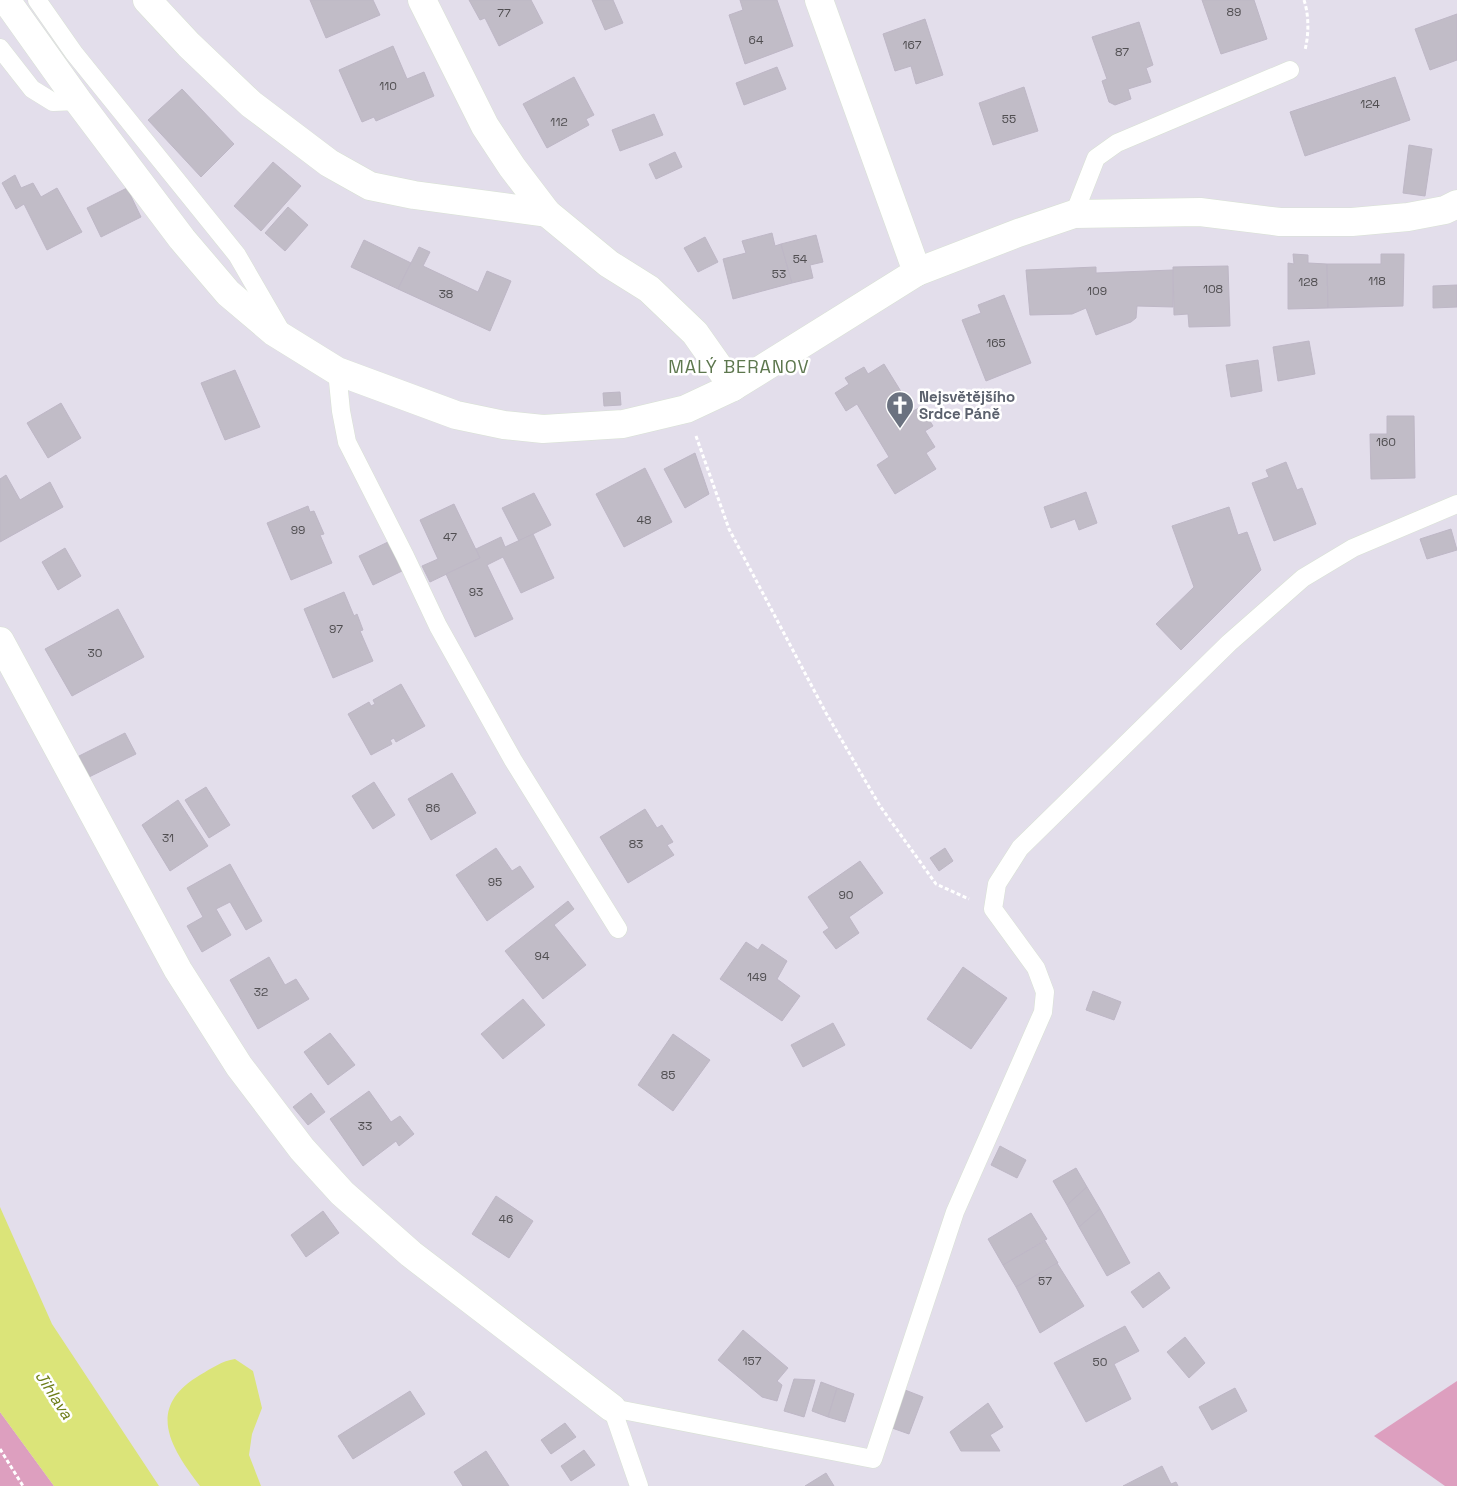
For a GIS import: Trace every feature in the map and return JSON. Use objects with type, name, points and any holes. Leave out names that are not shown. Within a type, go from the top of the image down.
[{"type":"street","points":[[6,0],[78,102],[182,240],[228,293],[274,332],[337,371],[456,415],[504,425],[543,429],[623,424],[686,409],[733,386],[917,272],[1018,233],[1074,214],[1200,212],[1280,222],[1352,222],[1453,212]]},
{"type":"street","points":[[147,0],[189,45],[251,104],[328,163],[370,186],[546,212]]},
{"type":"street","points":[[422,0],[485,126],[512,167],[546,212],[609,264],[649,289],[662,301],[695,332],[733,386]]},
{"type":"street","points":[[819,0],[917,272]]},
{"type":"street","points":[[0,641],[178,970],[238,1066],[302,1149],[342,1193],[411,1254],[612,1408]]},
{"type":"lane","points":[[37,0],[74,53],[237,255],[286,340]]},
{"type":"lane","points":[[0,48],[32,89],[53,102],[78,102]]},
{"type":"lane","points":[[1074,214],[1096,158],[1117,143],[1290,70]]},
{"type":"lane","points":[[337,371],[341,412],[347,442],[438,626],[513,760],[618,929]]},
{"type":"lane","points":[[639,1486],[612,1408],[873,1458],[955,1212],[1043,1012],[1045,992],[1036,968],[993,908],[997,884],[1020,848],[1173,696],[1302,578],[1352,548],[1457,504]]},
{"type":"path","points":[[1290,70],[1306,48],[1308,24],[1304,0]]},
{"type":"path","points":[[686,409],[729,529],[826,714],[880,806],[936,884],[993,908]]},
{"type":"path","points":[[0,1449],[23,1486]]},
{"type":"shaded area","points":[[1457,1381],[1457,1486],[1445,1486],[1374,1436]]},
{"type":"shaded area","points":[[0,1412],[54,1486],[0,1486]]},
{"type":"water","name":"Jihlava","points":[[0,1207],[52,1324],[159,1486],[54,1486],[0,1412]]},
{"type":"water","points":[[235,1359],[253,1371],[262,1408],[252,1434],[249,1455],[261,1486],[200,1486],[179,1456],[172,1442],[168,1428],[168,1414],[173,1400],[183,1387],[213,1367]]},
{"type":"building","points":[[310,0],[373,0],[380,15],[326,38]]},
{"type":"building","points":[[469,0],[531,0],[543,23],[499,46],[485,18],[480,20]]},
{"type":"building","points":[[592,0],[613,0],[623,23],[605,30]]},
{"type":"building","points":[[740,0],[777,0],[793,46],[745,64],[729,15],[743,10]]},
{"type":"building","points":[[1202,0],[1254,0],[1267,39],[1221,54]]},
{"type":"building","points":[[1457,14],[1457,60],[1430,70],[1415,29]]},
{"type":"building","points":[[925,19],[943,75],[916,84],[911,66],[895,71],[883,34]]},
{"type":"building","points":[[1139,22],[1153,65],[1146,68],[1151,82],[1128,89],[1131,99],[1115,105],[1109,102],[1102,81],[1107,79],[1092,37]]},
{"type":"building","points":[[393,46],[407,79],[424,72],[434,96],[376,121],[374,117],[362,122],[339,70]]},
{"type":"building","points":[[777,67],[786,89],[744,105],[736,83]]},
{"type":"building","points":[[574,77],[594,115],[586,119],[589,125],[547,148],[523,104]]},
{"type":"building","points":[[1395,77],[1410,120],[1305,156],[1290,112]]},
{"type":"building","points":[[1024,87],[1038,131],[993,145],[979,103]]},
{"type":"building","points":[[182,89],[234,144],[201,177],[148,120]]},
{"type":"building","points":[[654,114],[663,135],[620,151],[612,130]]},
{"type":"building","points":[[1409,145],[1432,149],[1425,196],[1403,193]]},
{"type":"building","points":[[675,152],[682,167],[656,179],[649,164]]},
{"type":"building","points":[[273,162],[301,186],[261,231],[234,206]]},
{"type":"building","points":[[15,175],[21,188],[33,183],[41,197],[57,188],[82,232],[47,250],[24,204],[16,209],[2,183]]},
{"type":"building","points":[[127,188],[141,217],[101,237],[87,208]]},
{"type":"building","points":[[288,207],[308,225],[285,251],[265,233]]},
{"type":"building","points":[[772,233],[775,246],[781,244],[792,283],[733,299],[723,259],[746,253],[742,241]]},
{"type":"building","points":[[816,235],[823,262],[810,265],[813,278],[792,283],[781,244]]},
{"type":"building","points":[[705,237],[718,262],[698,272],[684,248]]},
{"type":"building","points":[[364,240],[411,263],[398,289],[351,267]]},
{"type":"building","points":[[419,247],[430,252],[423,266],[478,292],[487,271],[511,281],[490,331],[398,289]]},
{"type":"building","points":[[1293,254],[1308,255],[1308,263],[1327,264],[1328,308],[1288,309],[1288,263],[1294,264]]},
{"type":"building","points":[[1381,254],[1404,254],[1403,306],[1328,308],[1327,264],[1381,264]]},
{"type":"building","points":[[1228,266],[1230,326],[1189,327],[1188,314],[1174,315],[1173,267]]},
{"type":"building","points":[[1096,267],[1096,273],[1173,270],[1173,307],[1137,306],[1136,318],[1131,322],[1096,335],[1086,308],[1072,314],[1030,315],[1026,270]]},
{"type":"building","points":[[1457,285],[1457,307],[1433,308],[1433,286]]},
{"type":"building","points":[[1004,295],[1031,363],[986,381],[962,320],[981,313],[978,305]]},
{"type":"building","points":[[1309,341],[1315,374],[1278,381],[1273,347]]},
{"type":"building","points":[[1258,360],[1262,391],[1231,397],[1226,365]]},
{"type":"building","name":"Nejsvětějšího Srdce Páně","points":[[884,364],[913,411],[921,407],[933,426],[925,431],[935,447],[926,453],[936,469],[895,494],[877,465],[889,457],[857,404],[846,411],[835,393],[849,384],[845,378],[864,367],[868,374]]},
{"type":"building","points":[[235,370],[260,427],[225,440],[201,383]]},
{"type":"building","points":[[620,392],[621,405],[604,406],[603,393]]},
{"type":"building","points":[[61,403],[81,438],[48,458],[27,423]]},
{"type":"building","points":[[1387,416],[1414,416],[1415,478],[1371,479],[1370,434],[1387,434]]},
{"type":"building","points":[[695,453],[709,494],[685,508],[664,469]]},
{"type":"building","points":[[1286,462],[1297,490],[1302,488],[1316,524],[1274,541],[1252,483],[1269,477],[1266,470]]},
{"type":"building","points":[[645,468],[672,522],[624,547],[596,494]]},
{"type":"building","points":[[6,475],[20,500],[50,482],[63,507],[0,542],[0,479]]},
{"type":"building","points":[[1086,492],[1097,523],[1079,530],[1075,519],[1051,528],[1044,507]]},
{"type":"building","points":[[534,493],[551,525],[519,541],[502,508]]},
{"type":"building","points":[[454,504],[480,558],[430,582],[422,566],[438,559],[420,520]]},
{"type":"building","points":[[308,506],[310,512],[314,511],[324,534],[320,535],[332,563],[291,580],[267,523]]},
{"type":"building","points":[[1229,507],[1238,535],[1247,532],[1261,570],[1181,650],[1156,624],[1194,587],[1172,526]]},
{"type":"building","points":[[1451,529],[1457,550],[1427,559],[1420,539]]},
{"type":"building","points":[[533,534],[554,578],[521,593],[503,557],[487,565],[513,619],[475,637],[446,574],[480,558],[476,549],[501,537],[505,547]]},
{"type":"building","points":[[388,542],[402,571],[373,585],[359,556]]},
{"type":"building","points":[[65,548],[81,576],[58,590],[42,562]]},
{"type":"building","points":[[344,592],[354,616],[357,614],[363,630],[360,631],[373,661],[333,678],[304,609]]},
{"type":"building","points":[[118,609],[144,657],[72,696],[45,649]]},
{"type":"building","points":[[401,684],[425,726],[396,742],[394,738],[390,740],[392,744],[371,755],[348,714],[369,702],[371,706],[375,704],[373,700]]},
{"type":"building","points":[[125,733],[136,754],[89,777],[79,756]]},
{"type":"building","points":[[452,773],[476,813],[431,840],[408,799]]},
{"type":"building","points":[[374,782],[395,815],[373,829],[352,796]]},
{"type":"building","points":[[206,787],[230,825],[209,838],[185,800]]},
{"type":"building","points":[[178,800],[208,846],[170,871],[142,825]]},
{"type":"building","points":[[645,809],[657,828],[662,825],[673,842],[667,845],[674,855],[628,883],[600,837]]},
{"type":"building","points":[[496,848],[512,871],[520,866],[534,887],[487,921],[456,875]]},
{"type":"building","points":[[945,848],[953,861],[939,871],[930,858]]},
{"type":"building","points":[[860,861],[883,893],[849,917],[859,933],[836,949],[823,932],[829,928],[808,897]]},
{"type":"building","points":[[230,864],[262,921],[246,930],[230,902],[216,909],[231,935],[202,952],[187,926],[203,917],[187,888]]},
{"type":"building","points":[[568,901],[574,909],[554,925],[586,965],[543,999],[505,951]]},
{"type":"building","points":[[746,942],[758,950],[762,944],[787,961],[777,979],[800,996],[782,1021],[720,979]]},
{"type":"building","points":[[269,957],[285,985],[296,979],[309,999],[258,1029],[230,980]]},
{"type":"building","points":[[963,967],[1007,998],[971,1049],[927,1019]]},
{"type":"building","points":[[1093,991],[1121,1002],[1114,1020],[1086,1010]]},
{"type":"building","points":[[523,999],[545,1025],[503,1059],[481,1034]]},
{"type":"building","points":[[833,1023],[845,1045],[803,1067],[791,1045]]},
{"type":"building","points":[[330,1033],[355,1065],[328,1085],[304,1052]]},
{"type":"building","points":[[673,1034],[710,1060],[673,1111],[638,1085]]},
{"type":"building","points":[[369,1091],[391,1122],[400,1116],[414,1134],[399,1146],[396,1141],[363,1166],[330,1119]]},
{"type":"building","points":[[311,1093],[325,1112],[308,1125],[293,1107]]},
{"type":"building","points":[[1000,1146],[1026,1160],[1017,1178],[991,1165]]},
{"type":"building","points":[[1076,1168],[1087,1187],[1067,1205],[1053,1181]]},
{"type":"building","points":[[1087,1187],[1100,1209],[1079,1227],[1067,1205]]},
{"type":"building","points":[[496,1196],[533,1221],[509,1258],[472,1234]]},
{"type":"building","points":[[1100,1209],[1130,1263],[1107,1276],[1079,1227]]},
{"type":"building","points":[[323,1211],[339,1233],[306,1257],[291,1235]]},
{"type":"building","points":[[1031,1213],[1047,1239],[1003,1265],[988,1239]]},
{"type":"building","points":[[1045,1241],[1058,1263],[1016,1287],[1003,1265]]},
{"type":"building","points":[[1057,1263],[1084,1306],[1040,1333],[1016,1287]]},
{"type":"building","points":[[1159,1272],[1170,1288],[1143,1308],[1131,1292]]},
{"type":"building","points":[[1125,1326],[1139,1351],[1114,1364],[1131,1399],[1086,1422],[1054,1363]]},
{"type":"building","points":[[743,1330],[788,1368],[777,1381],[782,1385],[777,1401],[762,1397],[718,1360]]},
{"type":"building","points":[[1185,1337],[1205,1363],[1189,1378],[1167,1352]]},
{"type":"building","points":[[794,1379],[815,1380],[804,1417],[784,1411]]},
{"type":"building","points":[[821,1382],[837,1388],[828,1417],[812,1411]]},
{"type":"building","points":[[837,1388],[854,1394],[845,1422],[828,1417]]},
{"type":"building","points":[[1235,1388],[1247,1411],[1212,1430],[1199,1407]]},
{"type":"building","points":[[905,1390],[923,1397],[909,1434],[892,1428]]},
{"type":"building","points":[[410,1391],[425,1414],[353,1459],[338,1436]]},
{"type":"building","points":[[988,1403],[1003,1427],[990,1435],[1000,1451],[961,1451],[950,1432]]},
{"type":"building","points":[[565,1423],[576,1437],[551,1454],[541,1440]]},
{"type":"building","points":[[584,1450],[595,1465],[571,1481],[561,1466]]},
{"type":"building","points":[[486,1451],[509,1486],[463,1486],[454,1472]]},
{"type":"building","points":[[1162,1466],[1171,1484],[1176,1482],[1178,1486],[1123,1486]]},
{"type":"building","points":[[826,1473],[834,1486],[805,1486]]},
{"type":"place","name":"Nejsvětějšího Srdce Páně","points":[[900,429]]},
{"type":"district","name":"MALÝ BERANOV","points":[[739,366]]}]
